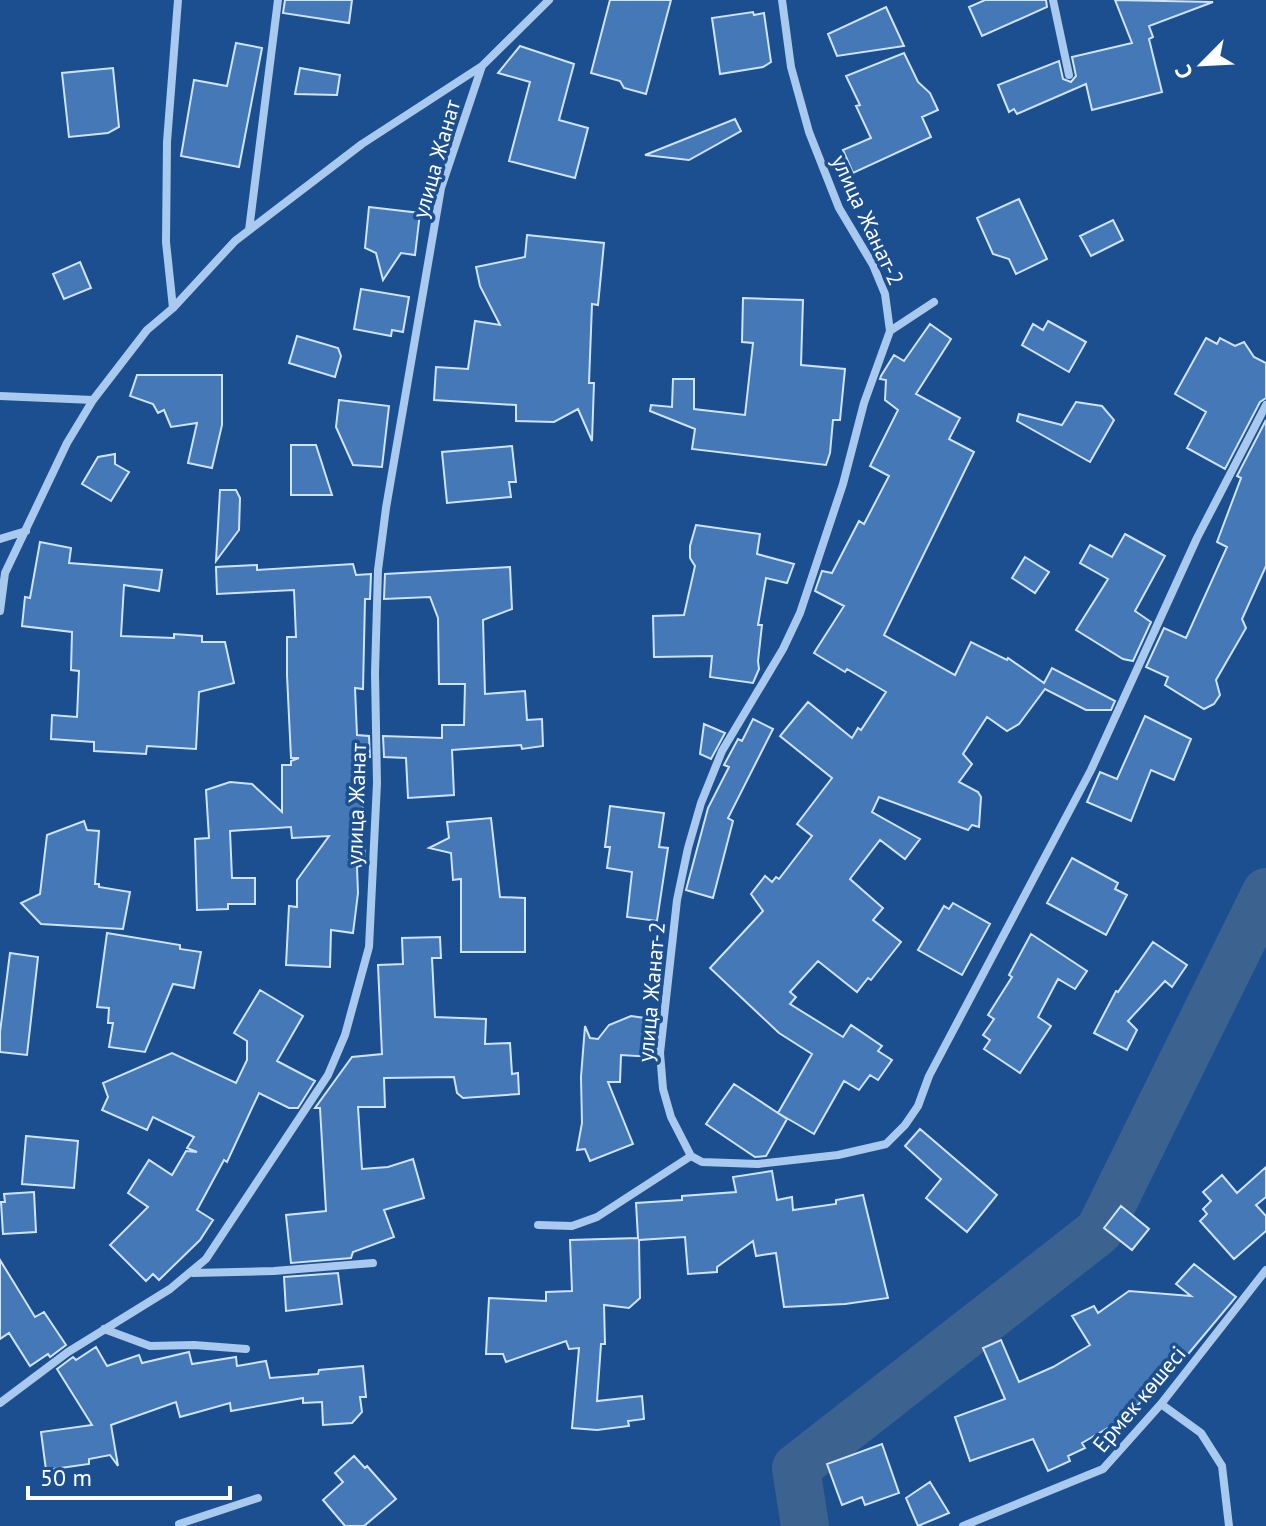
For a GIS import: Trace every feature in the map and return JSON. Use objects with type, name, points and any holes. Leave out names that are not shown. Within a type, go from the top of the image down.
[{"type":"street","points":[[173,308],[166,242],[167,142],[178,0]]},
{"type":"street","points":[[249,230],[278,0]]},
{"type":"street","points":[[0,611],[5,573],[67,443],[93,400],[147,330],[173,308],[235,241],[362,144],[482,66],[549,0]]},
{"type":"street","name":"улица Жанат-2","points":[[691,1156],[671,1117],[663,1089],[660,1053],[677,900],[688,848],[701,803],[722,751],[783,649],[800,613],[843,484],[864,403],[890,331],[885,294],[873,265],[839,208],[809,132],[791,67],[782,0]]},
{"type":"street","points":[[1053,0],[1069,75]]},
{"type":"street","name":"улица Жанат","points":[[0,1403],[104,1329],[192,1273],[206,1259],[328,1075],[345,1035],[369,947],[377,783],[375,673],[378,570],[384,523],[441,188],[482,66]]},
{"type":"street","points":[[890,331],[934,302]]},
{"type":"street","points":[[0,396],[93,400]]},
{"type":"street","points":[[538,1225],[572,1226],[597,1217],[691,1156],[702,1162],[758,1164],[838,1155],[886,1144],[905,1125],[918,1106],[929,1076],[1091,770],[1204,524],[1266,405]]},
{"type":"street","points":[[0,539],[26,530]]},
{"type":"street","points":[[192,1273],[373,1263]]},
{"type":"street","name":"Ермек көшесі","points":[[963,1526],[1103,1469],[1161,1404],[1266,1270]]},
{"type":"street","points":[[104,1329],[150,1346],[246,1349]]},
{"type":"street","points":[[1161,1404],[1201,1433],[1222,1466],[1229,1526]]},
{"type":"street","points":[[178,1525],[258,1498]]},
{"type":"building","points":[[285,0],[352,0],[349,23],[283,13]]},
{"type":"building","points":[[610,0],[671,0],[646,94],[624,88],[620,81],[591,73]]},
{"type":"building","points":[[985,0],[1046,0],[1047,7],[982,36],[969,7]]},
{"type":"building","points":[[1115,0],[1213,2],[1149,26],[1153,37],[1149,39],[1162,92],[1092,110],[1086,84],[1017,114],[1014,109],[1009,112],[998,85],[1059,61],[1063,79],[1071,82],[1076,76],[1072,57],[1132,43]]},
{"type":"building","points":[[886,7],[904,46],[837,56],[828,34]]},
{"type":"building","points":[[753,12],[754,15],[764,13],[771,62],[763,67],[720,74],[712,18]]},
{"type":"building","points":[[236,43],[262,48],[239,167],[181,156],[194,80],[227,86]]},
{"type":"building","points":[[520,46],[574,64],[559,120],[588,128],[575,178],[509,161],[530,82],[498,73]]},
{"type":"building","points":[[904,53],[918,82],[930,93],[938,110],[922,117],[931,137],[853,173],[843,150],[871,138],[846,76]]},
{"type":"building","points":[[113,68],[119,127],[108,133],[69,137],[62,73]]},
{"type":"building","points":[[300,68],[340,75],[337,95],[295,94]]},
{"type":"building","points":[[735,119],[741,131],[689,160],[645,155]]},
{"type":"building","points":[[1019,199],[1047,259],[1016,274],[1009,259],[993,254],[977,218]]},
{"type":"building","points":[[369,207],[420,213],[415,255],[401,253],[383,280],[376,253],[365,248]]},
{"type":"building","points":[[1113,220],[1123,240],[1091,256],[1080,236]]},
{"type":"building","points":[[527,235],[604,243],[598,305],[592,304],[589,383],[594,383],[592,441],[578,409],[554,422],[516,421],[516,405],[434,400],[436,367],[468,369],[475,321],[500,325],[480,286],[476,267],[525,257]]},
{"type":"building","points":[[80,262],[91,288],[64,299],[53,274]]},
{"type":"building","points":[[361,289],[409,297],[403,332],[392,330],[391,336],[354,329]]},
{"type":"building","points":[[743,298],[803,300],[801,365],[845,369],[840,420],[833,420],[826,465],[692,449],[695,429],[650,411],[651,405],[672,407],[673,379],[694,379],[694,409],[745,415],[753,343],[742,342]]},
{"type":"building","points":[[1048,321],[1086,342],[1069,372],[1022,345],[1033,324],[1043,330]]},
{"type":"building","points":[[930,324],[951,339],[916,394],[960,418],[949,439],[974,452],[884,635],[955,675],[971,642],[1008,658],[1044,683],[1052,668],[1115,701],[1111,710],[1086,710],[1045,689],[1019,724],[1007,731],[987,717],[963,754],[972,764],[959,782],[978,792],[981,797],[979,827],[972,825],[968,830],[879,797],[872,812],[920,839],[905,859],[880,840],[850,879],[883,908],[873,920],[901,942],[871,980],[868,978],[857,992],[818,961],[790,992],[796,997],[790,1004],[843,1037],[851,1025],[882,1046],[878,1051],[892,1060],[878,1080],[870,1075],[859,1090],[844,1081],[814,1134],[778,1113],[812,1054],[779,1033],[710,968],[763,911],[751,894],[765,876],[772,882],[776,877],[779,879],[812,836],[797,824],[832,778],[780,736],[808,702],[852,738],[858,728],[861,730],[886,692],[814,653],[844,606],[815,591],[822,571],[832,573],[859,521],[864,524],[889,476],[870,466],[898,410],[885,400],[886,380],[880,379],[881,376],[894,355],[904,361]]},
{"type":"building","points":[[297,336],[338,348],[341,356],[335,377],[289,363]]},
{"type":"building","points":[[1206,338],[1217,344],[1220,338],[1235,346],[1244,342],[1254,357],[1266,363],[1266,398],[1260,402],[1225,469],[1187,448],[1206,412],[1175,394]]},
{"type":"building","points":[[137,375],[222,375],[222,425],[212,468],[188,463],[197,423],[171,427],[164,410],[158,413],[153,404],[130,396]]},
{"type":"building","points":[[339,400],[389,406],[382,467],[353,465],[336,427]]},
{"type":"building","points":[[1076,402],[1102,406],[1114,420],[1090,462],[1017,421],[1019,414],[1062,425]]},
{"type":"building","points":[[1266,420],[1266,566],[1242,619],[1246,628],[1216,680],[1220,695],[1214,704],[1204,709],[1165,685],[1168,677],[1146,667],[1164,628],[1186,638],[1227,547],[1217,542],[1241,478],[1237,476]]},
{"type":"building","points":[[291,445],[316,445],[332,495],[291,495]]},
{"type":"building","points":[[512,446],[516,482],[509,482],[511,497],[447,503],[442,452]]},
{"type":"building","points":[[115,454],[115,464],[129,472],[111,501],[82,484],[98,457]]},
{"type":"building","points":[[220,490],[236,490],[240,498],[239,530],[216,561]]},
{"type":"building","points":[[696,525],[760,534],[757,554],[794,564],[787,583],[766,578],[758,625],[762,625],[759,669],[753,683],[710,677],[712,656],[654,657],[653,616],[684,615],[695,566],[690,558],[690,546]]},
{"type":"building","points":[[1125,534],[1165,556],[1135,611],[1151,622],[1133,661],[1123,659],[1076,630],[1108,579],[1080,563],[1090,545],[1112,557]]},
{"type":"building","points":[[40,542],[71,548],[69,563],[162,570],[159,591],[124,585],[121,636],[174,638],[174,634],[202,636],[202,642],[225,642],[234,683],[199,692],[196,749],[147,746],[146,754],[94,751],[94,742],[51,739],[52,715],[77,717],[79,671],[71,670],[72,632],[22,626],[25,597],[30,598]]},
{"type":"building","points":[[1025,557],[1049,572],[1035,593],[1012,578]]},
{"type":"building","points":[[353,564],[356,575],[371,574],[370,599],[365,599],[363,689],[355,688],[357,735],[369,736],[370,757],[361,757],[365,864],[357,867],[358,893],[353,933],[331,930],[330,967],[286,965],[289,906],[297,907],[297,880],[329,836],[292,838],[291,827],[230,831],[232,878],[255,878],[255,904],[228,904],[228,909],[197,910],[195,839],[209,838],[206,790],[230,782],[252,784],[282,812],[282,765],[291,765],[291,761],[299,758],[291,758],[287,675],[287,637],[296,637],[294,590],[217,594],[216,567],[257,565],[257,570]]},
{"type":"building","points":[[510,567],[512,609],[483,620],[485,694],[525,691],[527,720],[542,719],[543,746],[452,750],[454,795],[408,798],[406,758],[384,757],[383,736],[442,738],[442,725],[464,725],[465,684],[439,684],[438,618],[430,597],[384,599],[385,574]]},
{"type":"building","points":[[1145,716],[1191,739],[1174,780],[1151,770],[1131,821],[1087,802],[1100,772],[1117,779]]},
{"type":"building","points":[[753,719],[773,729],[728,818],[733,821],[713,898],[686,890],[708,808],[729,767],[724,765],[738,739],[742,741]]},
{"type":"building","points":[[704,724],[725,733],[711,759],[700,754]]},
{"type":"building","points":[[610,806],[664,813],[659,847],[668,848],[657,921],[627,917],[632,872],[607,868],[610,847],[605,847]]},
{"type":"building","points":[[491,818],[500,897],[525,898],[525,952],[461,952],[461,879],[453,880],[451,853],[429,848],[449,838],[447,822]]},
{"type":"building","points":[[84,821],[87,830],[99,831],[95,884],[130,892],[123,929],[41,924],[21,903],[40,894],[47,835]]},
{"type":"building","points":[[1072,858],[1118,883],[1115,889],[1127,895],[1106,935],[1047,903]]},
{"type":"building","points":[[953,903],[990,924],[962,975],[918,950],[944,906],[949,909]]},
{"type":"building","points":[[107,933],[180,945],[180,949],[201,952],[194,988],[173,984],[145,1052],[109,1047],[113,1023],[108,1023],[109,1008],[97,1007]]},
{"type":"building","points":[[1031,934],[1087,971],[1075,989],[1058,979],[1038,1017],[1051,1026],[1020,1073],[984,1049],[990,1040],[983,1035],[994,1019],[988,1015],[1012,977],[1009,975]]},
{"type":"building","points":[[440,937],[441,958],[432,958],[435,1017],[486,1019],[485,1044],[510,1043],[512,1074],[518,1073],[519,1094],[463,1098],[457,1093],[454,1077],[384,1078],[385,1107],[358,1107],[362,1169],[388,1167],[413,1159],[424,1198],[384,1210],[394,1237],[353,1252],[351,1258],[291,1263],[286,1215],[326,1211],[320,1108],[315,1108],[352,1057],[382,1054],[378,965],[403,964],[402,938]]},
{"type":"building","points":[[1153,942],[1187,965],[1172,987],[1165,981],[1128,1021],[1137,1030],[1127,1050],[1094,1033],[1116,991]]},
{"type":"building","points":[[10,953],[38,957],[27,1055],[0,1052]]},
{"type":"building","points":[[260,990],[303,1016],[277,1061],[315,1081],[298,1108],[289,1108],[259,1093],[227,1162],[224,1160],[197,1210],[213,1220],[200,1240],[159,1280],[153,1274],[146,1281],[110,1245],[148,1207],[128,1193],[149,1160],[172,1175],[186,1151],[197,1152],[187,1148],[194,1137],[153,1117],[147,1130],[102,1110],[108,1097],[103,1083],[172,1053],[236,1083],[247,1060],[247,1041],[234,1033]]},
{"type":"building","points":[[631,1016],[652,1019],[650,1038],[653,1057],[621,1055],[620,1082],[608,1082],[633,1144],[590,1161],[585,1149],[577,1150],[582,1123],[581,1077],[585,1026],[590,1038],[598,1039],[609,1025]]},
{"type":"building","points":[[734,1084],[787,1119],[766,1156],[755,1157],[706,1124]]},
{"type":"building","points":[[920,1129],[997,1195],[967,1232],[926,1198],[941,1179],[905,1146]]},
{"type":"building","points":[[26,1136],[78,1141],[74,1188],[22,1184]]},
{"type":"building","points":[[1266,1167],[1266,1197],[1256,1205],[1266,1216],[1266,1231],[1234,1259],[1200,1221],[1207,1214],[1203,1209],[1211,1201],[1203,1192],[1222,1175],[1237,1193]]},
{"type":"building","points":[[772,1171],[777,1200],[792,1197],[793,1210],[836,1204],[836,1200],[863,1195],[888,1298],[784,1307],[776,1253],[756,1256],[753,1241],[717,1267],[717,1272],[688,1274],[685,1237],[639,1240],[640,1298],[629,1308],[604,1305],[605,1344],[601,1344],[597,1401],[642,1396],[644,1419],[628,1421],[629,1426],[597,1430],[572,1428],[579,1348],[569,1349],[566,1341],[506,1362],[503,1354],[486,1354],[489,1298],[546,1301],[546,1292],[572,1291],[570,1240],[638,1238],[636,1203],[736,1192],[733,1177]]},
{"type":"building","points":[[34,1192],[36,1232],[3,1234],[1,1202],[5,1202],[4,1194]]},
{"type":"building","points":[[1121,1206],[1149,1229],[1132,1250],[1104,1228]]},
{"type":"building","points":[[0,1260],[35,1317],[44,1312],[66,1345],[30,1366],[9,1333],[0,1339]]},
{"type":"building","points":[[1194,1264],[1236,1297],[1189,1353],[1125,1418],[1082,1443],[1085,1448],[1068,1456],[1070,1461],[1048,1471],[1033,1439],[970,1461],[955,1417],[1005,1399],[983,1348],[1001,1340],[1019,1382],[1053,1367],[1090,1345],[1072,1316],[1094,1306],[1098,1313],[1129,1291],[1191,1296],[1176,1284]]},
{"type":"building","points":[[338,1273],[342,1304],[286,1311],[284,1277]]},
{"type":"building","points":[[96,1347],[107,1366],[139,1355],[142,1363],[189,1352],[192,1364],[236,1357],[237,1366],[266,1361],[270,1378],[363,1366],[366,1397],[360,1397],[362,1412],[352,1423],[323,1425],[322,1402],[303,1403],[303,1398],[231,1411],[230,1403],[180,1417],[176,1402],[111,1425],[118,1466],[110,1455],[89,1459],[89,1464],[46,1470],[41,1432],[92,1425],[57,1369],[73,1357],[76,1360]]},
{"type":"building","points":[[882,1444],[899,1493],[865,1505],[862,1497],[842,1505],[827,1464]]},
{"type":"building","points":[[354,1456],[396,1499],[364,1526],[345,1526],[323,1500],[343,1482],[335,1473]]},
{"type":"building","points":[[930,1482],[949,1513],[918,1526],[906,1498]]},
{"type":"waterway","points":[[805,1526],[796,1468],[1099,1231],[1266,892]]}]
